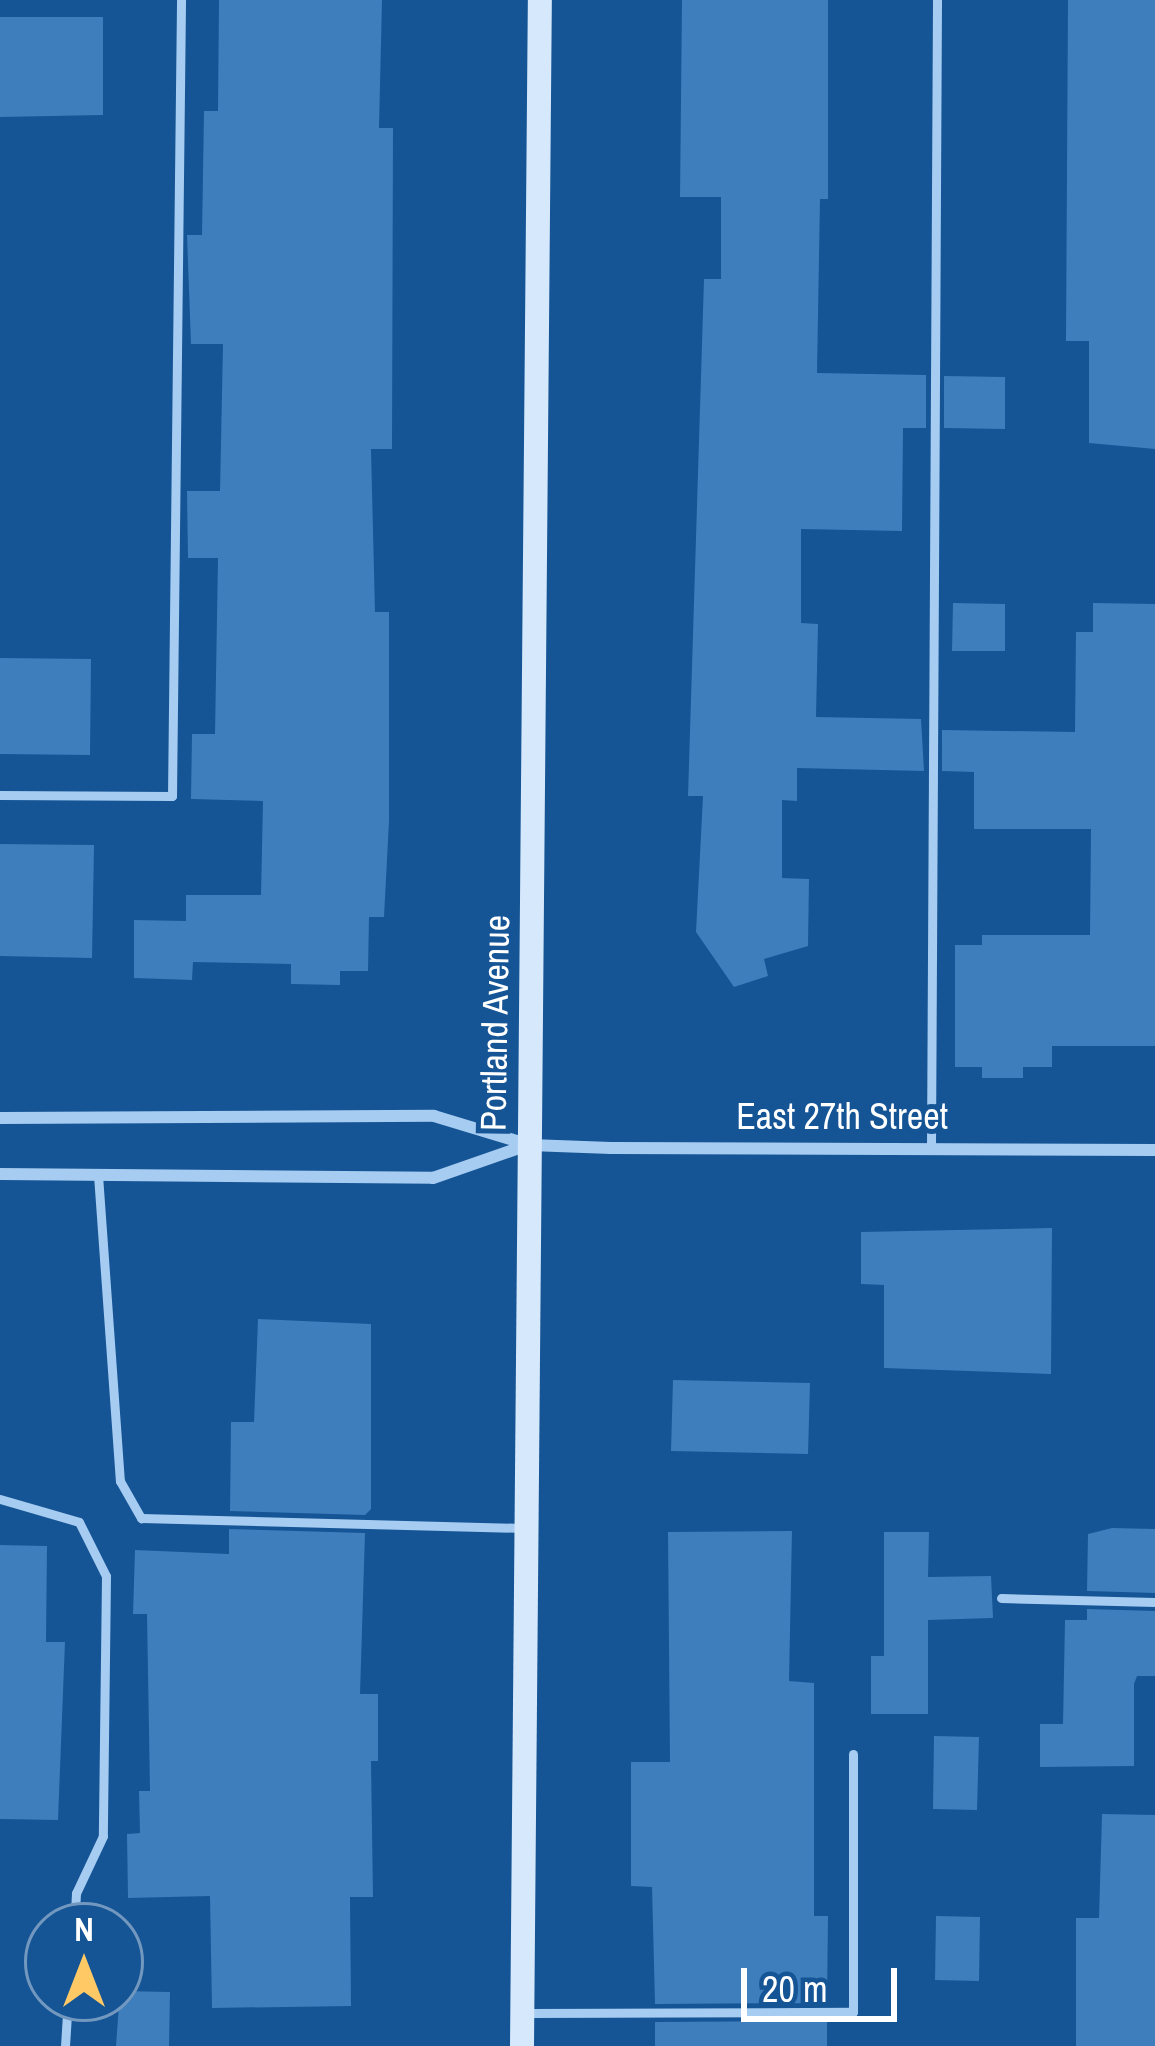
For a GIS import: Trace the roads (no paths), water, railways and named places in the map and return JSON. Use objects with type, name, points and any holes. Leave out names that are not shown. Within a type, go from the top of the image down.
[{"type":"street","name":"Portland Avenue","points":[[522,2046],[540,0]]},
{"type":"street","name":"East 27th Street","points":[[0,1118],[434,1116],[530,1145],[1155,1150]]},
{"type":"street","name":"East 27th Street","points":[[0,1174],[433,1178],[530,1145]]},
{"type":"lane","points":[[0,795],[172,796],[181,0]]},
{"type":"lane","points":[[931,1147],[938,0]]},
{"type":"lane","points":[[98,1175],[120,1481],[140,1518],[526,1528]]},
{"type":"lane","points":[[0,1499],[80,1522],[106,1576],[103,1836],[75,1902]]},
{"type":"lane","points":[[1000,1598],[1155,1602]]},
{"type":"lane","points":[[522,2013],[853,2012],[853,1754]]}]
